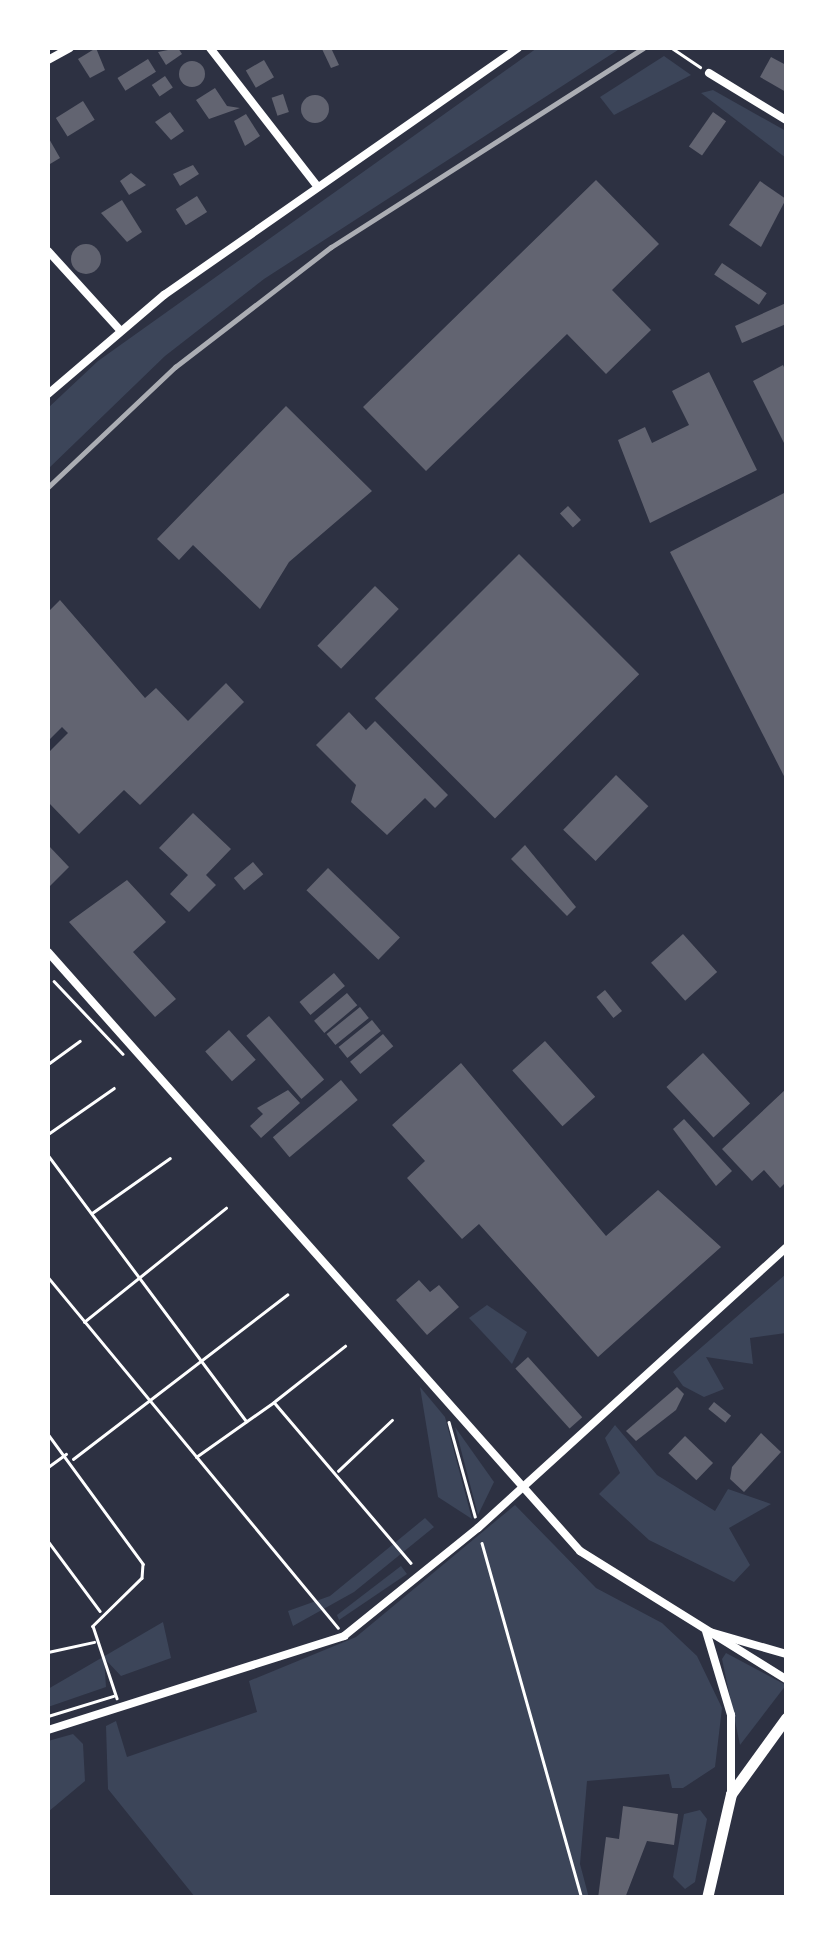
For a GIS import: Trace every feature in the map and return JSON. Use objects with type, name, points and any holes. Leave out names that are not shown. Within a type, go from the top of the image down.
[{"type":"main road","points":[[707,1898],[731,1794],[786,1718]]},
{"type":"street","points":[[48,60],[70,48]]},
{"type":"street","points":[[210,48],[318,186]]},
{"type":"street","points":[[48,394],[119,329],[518,48]]},
{"type":"street","points":[[709,73],[786,120]]},
{"type":"street","points":[[48,252],[119,329]]},
{"type":"street","points":[[48,952],[610,1578],[786,1679]]},
{"type":"street","points":[[48,1730],[344,1636],[478,1528],[786,1248]]},
{"type":"street","points":[[706,1631],[786,1654]]},
{"type":"street","points":[[706,1631],[730,1715],[731,1794]]},
{"type":"path","points":[[672,48],[709,73]]},
{"type":"path","points":[[54,981],[135,1066]]},
{"type":"path","points":[[48,1064],[80,1041]]},
{"type":"path","points":[[48,1134],[114,1088]]},
{"type":"path","points":[[48,1155],[246,1421]]},
{"type":"path","points":[[91,1214],[170,1158]]},
{"type":"path","points":[[84,1322],[140,1282],[226,1208]]},
{"type":"path","points":[[48,1278],[344,1636]]},
{"type":"path","points":[[72,1460],[150,1404],[287,1294]]},
{"type":"path","points":[[196,1458],[345,1346]]},
{"type":"path","points":[[274,1402],[422,1576]]},
{"type":"path","points":[[447,1415],[582,1898]]},
{"type":"path","points":[[337,1472],[392,1420]]},
{"type":"path","points":[[48,1434],[72,1460],[143,1564],[134,1586],[100,1610]]},
{"type":"path","points":[[48,1467],[66,1454]]},
{"type":"path","points":[[48,1541],[100,1610],[96,1642],[120,1709]]},
{"type":"path","points":[[48,1652],[96,1642]]},
{"type":"path","points":[[48,1716],[116,1695]]},
{"type":"shaded area","points":[[537,48],[621,48],[264,279],[165,356],[48,469],[48,408],[98,361]]},
{"type":"shaded area","points":[[664,56],[691,75],[614,115],[600,97]]},
{"type":"shaded area","points":[[713,90],[786,131],[786,158],[701,93]]},
{"type":"shaded area","points":[[786,1274],[786,1333],[750,1338],[753,1364],[706,1357],[724,1389],[704,1397],[683,1386],[673,1372]]},
{"type":"shaded area","points":[[487,1305],[527,1332],[512,1364],[469,1318]]},
{"type":"shaded area","points":[[420,1387],[445,1417],[472,1519],[438,1497]]},
{"type":"shaded area","points":[[615,1425],[657,1475],[715,1511],[728,1489],[771,1504],[729,1528],[750,1565],[734,1582],[649,1540],[599,1494],[620,1473],[605,1438]]},
{"type":"shaded area","points":[[455,1427],[494,1482],[478,1515]]},
{"type":"shaded area","points":[[515,1505],[596,1588],[662,1623],[697,1656],[722,1708],[715,1767],[683,1788],[672,1788],[669,1774],[587,1781],[580,1864],[589,1898],[195,1897],[108,1789],[106,1726],[116,1721],[127,1757],[257,1712],[249,1681],[356,1637]]},
{"type":"shaded area","points":[[425,1518],[434,1527],[354,1592],[293,1626],[288,1611],[330,1596]]},
{"type":"shaded area","points":[[401,1566],[407,1574],[339,1620],[337,1615]]},
{"type":"shaded area","points":[[163,1622],[171,1658],[121,1676],[104,1658],[106,1687],[48,1707],[48,1689]]},
{"type":"shaded area","points":[[726,1653],[786,1685],[740,1745],[722,1659]]},
{"type":"shaded area","points":[[73,1734],[83,1744],[85,1781],[48,1812],[48,1741]]},
{"type":"shaded area","points":[[700,1810],[707,1819],[695,1882],[685,1889],[673,1877],[684,1814]]},
{"type":"building","points":[[96,48],[105,70],[90,78],[78,59]]},
{"type":"building","points":[[178,48],[182,54],[166,65],[158,52]]},
{"type":"building","points":[[331,48],[339,65],[331,68],[322,49]]},
{"type":"building","points":[[771,57],[786,65],[786,92],[760,77]]},
{"type":"building","points":[[148,59],[156,72],[125,91],[117,78]]},
{"type":"building","points":[[264,60],[274,77],[256,88],[246,71]]},
{"type":"building","points":[[192,61],[201,65],[205,74],[201,83],[192,87],[183,83],[179,74],[183,65]]},
{"type":"building","points":[[165,76],[173,88],[160,97],[152,85]]},
{"type":"building","points":[[215,88],[227,106],[240,108],[209,119],[196,100]]},
{"type":"building","points":[[283,94],[289,112],[277,116],[272,98]]},
{"type":"building","points":[[315,95],[325,99],[329,109],[325,119],[315,123],[305,119],[301,109],[305,99]]},
{"type":"building","points":[[83,101],[95,120],[68,137],[56,118]]},
{"type":"building","points":[[170,112],[184,131],[171,140],[155,122]]},
{"type":"building","points":[[713,112],[726,121],[702,156],[689,146]]},
{"type":"building","points":[[246,114],[260,136],[245,146],[234,121]]},
{"type":"building","points":[[48,137],[60,158],[50,164],[48,161]]},
{"type":"building","points":[[193,165],[199,174],[180,186],[173,174]]},
{"type":"building","points":[[131,173],[146,185],[129,195],[120,181]]},
{"type":"building","points":[[596,180],[659,244],[612,290],[651,330],[606,374],[567,334],[426,471],[363,407]]},
{"type":"building","points":[[760,181],[786,199],[761,247],[729,225]]},
{"type":"building","points":[[197,196],[207,212],[186,225],[176,209]]},
{"type":"building","points":[[122,200],[142,232],[127,242],[101,213]]},
{"type":"building","points":[[86,244],[97,248],[101,259],[97,270],[86,274],[75,270],[71,259],[75,248]]},
{"type":"building","points":[[722,263],[767,293],[759,305],[714,275]]},
{"type":"building","points":[[786,303],[786,324],[742,343],[735,326]]},
{"type":"building","points":[[783,365],[786,372],[786,447],[753,381]]},
{"type":"building","points":[[709,372],[757,470],[650,523],[618,440],[645,427],[652,443],[689,425],[672,391]]},
{"type":"building","points":[[286,406],[372,491],[289,562],[260,609],[193,545],[179,560],[157,539]]},
{"type":"building","points":[[786,492],[786,780],[670,552]]},
{"type":"building","points":[[568,506],[581,520],[573,527],[560,514]]},
{"type":"building","points":[[519,554],[639,674],[495,818],[375,698]]},
{"type":"building","points":[[375,586],[399,609],[341,669],[317,646]]},
{"type":"building","points":[[60,600],[145,698],[156,688],[188,721],[226,683],[244,702],[140,805],[124,790],[79,834],[48,802],[48,753],[68,733],[62,727],[48,741],[48,612]]},
{"type":"building","points":[[349,712],[366,730],[375,721],[448,795],[435,808],[425,798],[387,835],[351,802],[356,785],[316,745]]},
{"type":"building","points":[[616,775],[648,806],[596,861],[563,830]]},
{"type":"building","points":[[193,813],[231,849],[206,875],[216,885],[189,912],[170,894],[188,875],[159,848]]},
{"type":"building","points":[[48,845],[69,867],[48,888]]},
{"type":"building","points":[[525,845],[576,907],[567,916],[511,859]]},
{"type":"building","points":[[253,862],[263,874],[244,890],[234,878]]},
{"type":"building","points":[[328,868],[400,937],[378,960],[306,890]]},
{"type":"building","points":[[127,880],[166,922],[133,952],[176,999],[155,1017],[69,922]]},
{"type":"building","points":[[683,934],[717,972],[685,1001],[651,963]]},
{"type":"building","points":[[334,973],[345,986],[310,1015],[300,1002]]},
{"type":"building","points":[[605,990],[622,1011],[613,1018],[596,997]]},
{"type":"building","points":[[347,993],[357,1005],[324,1033],[314,1021]]},
{"type":"building","points":[[360,1007],[369,1018],[335,1045],[327,1034]]},
{"type":"building","points":[[269,1016],[324,1079],[301,1099],[246,1036]]},
{"type":"building","points":[[372,1020],[381,1031],[347,1058],[339,1047]]},
{"type":"building","points":[[229,1030],[256,1060],[232,1081],[205,1051]]},
{"type":"building","points":[[383,1034],[393,1046],[360,1074],[350,1062]]},
{"type":"building","points":[[545,1041],[595,1097],[562,1126],[512,1070]]},
{"type":"building","points":[[703,1053],[750,1103],[713,1138],[666,1087]]},
{"type":"building","points":[[461,1063],[606,1236],[658,1190],[721,1247],[598,1357],[479,1224],[462,1239],[407,1178],[425,1161],[392,1125]]},
{"type":"building","points":[[341,1080],[358,1100],[290,1157],[273,1137]]},
{"type":"building","points":[[786,1089],[786,1182],[780,1188],[764,1170],[752,1181],[722,1149]]},
{"type":"building","points":[[288,1090],[300,1103],[261,1138],[250,1126],[263,1114],[257,1108]]},
{"type":"building","points":[[684,1119],[732,1171],[716,1186],[673,1129]]},
{"type":"building","points":[[419,1280],[430,1292],[439,1285],[459,1307],[427,1335],[396,1300]]},
{"type":"building","points":[[528,1357],[582,1417],[570,1429],[515,1368]]},
{"type":"building","points":[[677,1387],[684,1394],[676,1410],[636,1441],[626,1431]]},
{"type":"building","points":[[714,1402],[731,1416],[725,1423],[708,1409]]},
{"type":"building","points":[[761,1433],[781,1452],[744,1492],[730,1479],[732,1467]]},
{"type":"building","points":[[685,1436],[713,1463],[696,1480],[668,1453]]},
{"type":"building","points":[[623,1806],[678,1814],[674,1845],[647,1841],[625,1898],[598,1898],[606,1837],[619,1839]]},
{"type":"railway","points":[[48,487],[175,367],[331,247],[643,48]]}]
